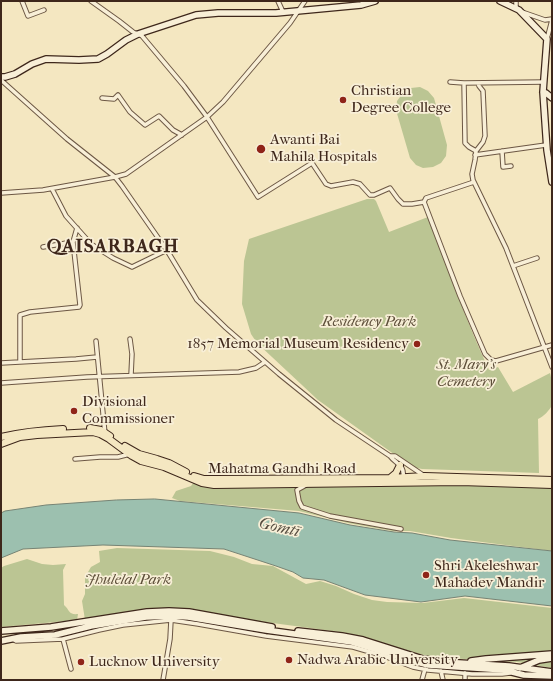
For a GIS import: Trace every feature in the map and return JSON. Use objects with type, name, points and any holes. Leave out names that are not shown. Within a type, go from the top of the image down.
[{"type":"main road","name":"Mahatma Gandhi Road","points":[[1,441],[61,431],[93,432],[105,435],[141,461],[164,467],[202,483],[214,485],[461,482],[552,485]]},
{"type":"main road","name":"Mahatma Gandhi Road","points":[[131,453],[169,463],[204,479],[390,478],[425,476],[552,480]]},
{"type":"main road","points":[[390,478],[396,473],[400,465]]},
{"type":"street","points":[[22,1],[28,16],[44,10]]},
{"type":"street","points":[[91,1],[119,20],[133,32],[142,36],[184,86],[207,117],[258,197],[312,162],[326,184],[331,186],[353,182],[360,184],[370,195],[374,195],[390,188],[403,204],[424,202],[426,198],[474,182]]},
{"type":"street","points":[[278,1],[283,12]]},
{"type":"street","points":[[1,193],[52,189],[126,174],[207,117],[223,102],[286,28],[305,1]]},
{"type":"street","points":[[375,1],[361,5],[298,11],[196,15],[138,34],[126,40],[98,59],[46,59],[1,79],[66,139],[115,177],[167,250],[198,300],[226,328],[336,420],[390,456],[404,470],[403,477]]},
{"type":"street","points":[[500,1],[518,10],[546,20],[552,20],[547,39],[543,92],[546,145],[552,182]]},
{"type":"street","points":[[516,1],[518,10],[547,39]]},
{"type":"street","points":[[450,82],[544,82]]},
{"type":"street","points":[[478,82],[478,86],[483,91],[485,136],[476,153],[472,174],[474,182],[506,248],[552,368]]},
{"type":"street","points":[[464,83],[466,143],[476,153],[546,145]]},
{"type":"street","points":[[543,92],[552,98]]},
{"type":"street","points":[[102,98],[114,99],[118,95],[130,112],[145,124],[159,116],[173,130],[182,135]]},
{"type":"street","points":[[502,151],[503,168],[512,166]]},
{"type":"street","points":[[52,189],[66,216],[91,244],[113,258],[132,267],[167,250]]},
{"type":"street","points":[[424,202],[460,296],[485,354],[491,360],[496,361],[552,345]]},
{"type":"street","points":[[20,362],[20,315],[30,312],[79,307],[80,304],[73,242],[77,228]]},
{"type":"street","points":[[43,247],[73,242]]},
{"type":"street","points":[[513,266],[537,258]]},
{"type":"street","points":[[130,339],[132,354],[131,375]]},
{"type":"street","points":[[96,341],[105,435]]},
{"type":"street","points":[[1,363],[97,357]]},
{"type":"street","points":[[1,383],[100,376],[239,372],[256,368],[265,362]]},
{"type":"street","points":[[75,459],[118,457],[131,453]]},
{"type":"street","points":[[390,456],[395,456],[425,476]]},
{"type":"street","points":[[309,483],[297,490],[302,507],[330,516],[401,529]]},
{"type":"street","points":[[1,631],[51,627],[147,612],[189,612],[266,626],[363,640],[423,659],[443,662],[509,666],[552,672]]},
{"type":"street","points":[[1,641],[27,636],[55,635],[91,626],[146,617],[188,617],[352,642],[428,664],[504,670],[524,674],[552,676]]},
{"type":"street","points":[[163,680],[170,639],[171,620]]},
{"type":"street","points":[[12,639],[16,641],[63,639],[123,625],[171,620],[266,636],[353,647],[384,656],[413,667],[441,671],[472,674],[502,674],[513,672],[534,662],[552,658]]},
{"type":"street","points":[[63,639],[71,669]]},
{"type":"street","points":[[459,663],[486,659],[552,654]]},
{"type":"street","points":[[422,680],[425,669]]},
{"type":"street","points":[[441,671],[443,680]]},
{"type":"street","points":[[465,673],[465,680]]},
{"type":"street","points":[[472,674],[474,680]]},
{"type":"green space","points":[[420,87],[428,91],[434,98],[447,145],[446,156],[441,163],[433,167],[423,168],[416,165],[410,158],[396,110],[397,101],[403,93],[411,88]]},
{"type":"green space","name":"Residency Park","points":[[367,199],[374,199],[376,201],[389,232],[428,217],[489,370],[498,367],[513,392],[550,373],[552,405],[542,417],[538,419],[539,473],[422,469],[412,467],[318,400],[257,343],[251,334],[242,304],[244,261],[249,239]]},
{"type":"green space","points":[[194,482],[443,484],[552,487],[552,551],[451,538],[410,531],[393,531],[348,523],[299,511],[180,501],[172,498],[176,491],[191,486]]},
{"type":"green space","name":"Jhulelal Park","points":[[117,548],[210,551],[234,557],[252,564],[273,566],[306,584],[320,581],[372,600],[423,603],[464,598],[552,608],[552,668],[517,662],[427,656],[347,633],[174,608],[142,610],[85,620],[82,601],[85,594],[85,577],[91,567],[100,562],[99,551]]},
{"type":"green space","points":[[27,559],[42,564],[66,564],[63,570],[64,605],[71,613],[78,614],[77,620],[1,627],[1,568]]},
{"type":"water","name":"Gomtī","points":[[155,499],[299,513],[350,525],[394,532],[412,533],[450,540],[552,551],[552,606],[465,596],[421,602],[365,595],[324,580],[303,578],[293,572],[224,549],[103,545],[23,549],[1,558],[1,513],[5,511],[46,505]]},
{"type":"place","name":"Christian Degree College","points":[[343,100]]},
{"type":"place","name":"Awanti Bai Mahila Hospitals","points":[[261,149]]},
{"type":"place","name":"1857 Memorial Museum Residency","points":[[417,344]]},
{"type":"place","name":"Divisional Commissioner","points":[[74,411]]},
{"type":"place","name":"Shri Akeleshwar Mahadev Mandir","points":[[426,575]]},
{"type":"place","name":"Nadwa Arabic University","points":[[289,660]]},
{"type":"place","name":"Lucknow University","points":[[81,662]]},
{"type":"district","name":"QAISARBAGH","points":[[113,247]]},
{"type":"park label","name":"St. Mary's Cemetery","points":[[466,374]]}]
